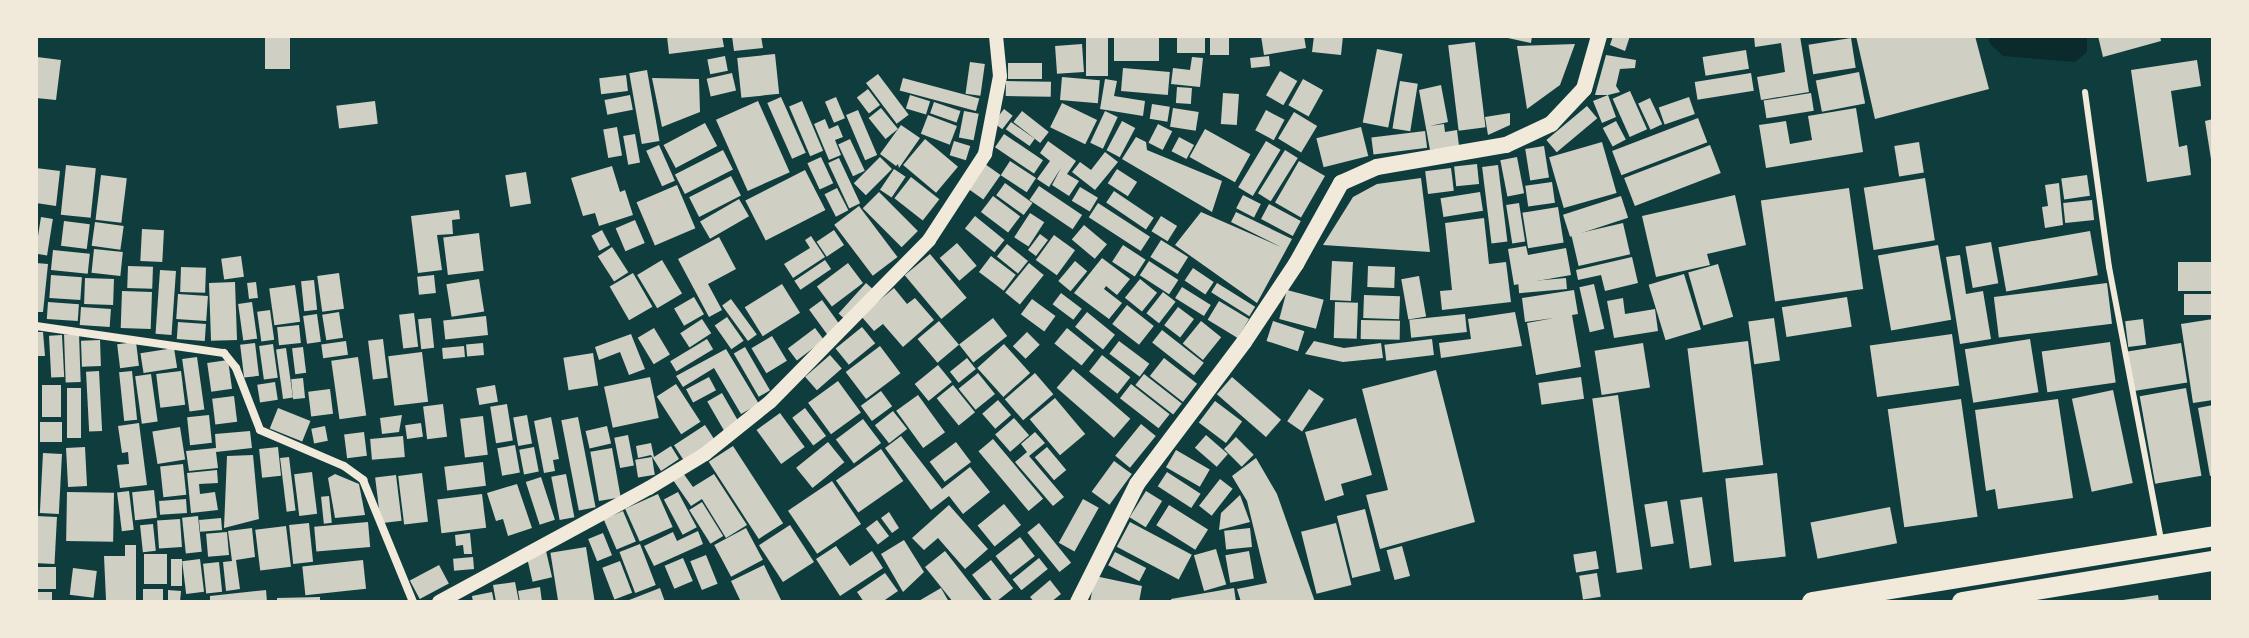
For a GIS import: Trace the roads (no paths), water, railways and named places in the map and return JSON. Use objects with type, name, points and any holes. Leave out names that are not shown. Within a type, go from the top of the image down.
[{"type":"main road","points":[[1078,602],[1137,484],[1244,342],[1296,264],[1341,183],[1377,167],[1506,145],[1551,124],[1584,89],[1599,36]]},
{"type":"main road","points":[[1812,602],[2213,536]]},
{"type":"main road","points":[[1962,602],[2213,561]]},
{"type":"street","points":[[439,602],[649,488],[705,454],[770,402],[929,240],[985,154],[1000,76],[996,36]]},
{"type":"street","points":[[36,326],[224,353],[236,368],[260,430],[344,466],[363,480],[413,602]]},
{"type":"lane","points":[[2085,92],[2109,267],[2161,544]]},
{"type":"water","points":[[1988,36],[2087,36],[2087,52],[2075,62],[2003,56],[1990,44]]}]
